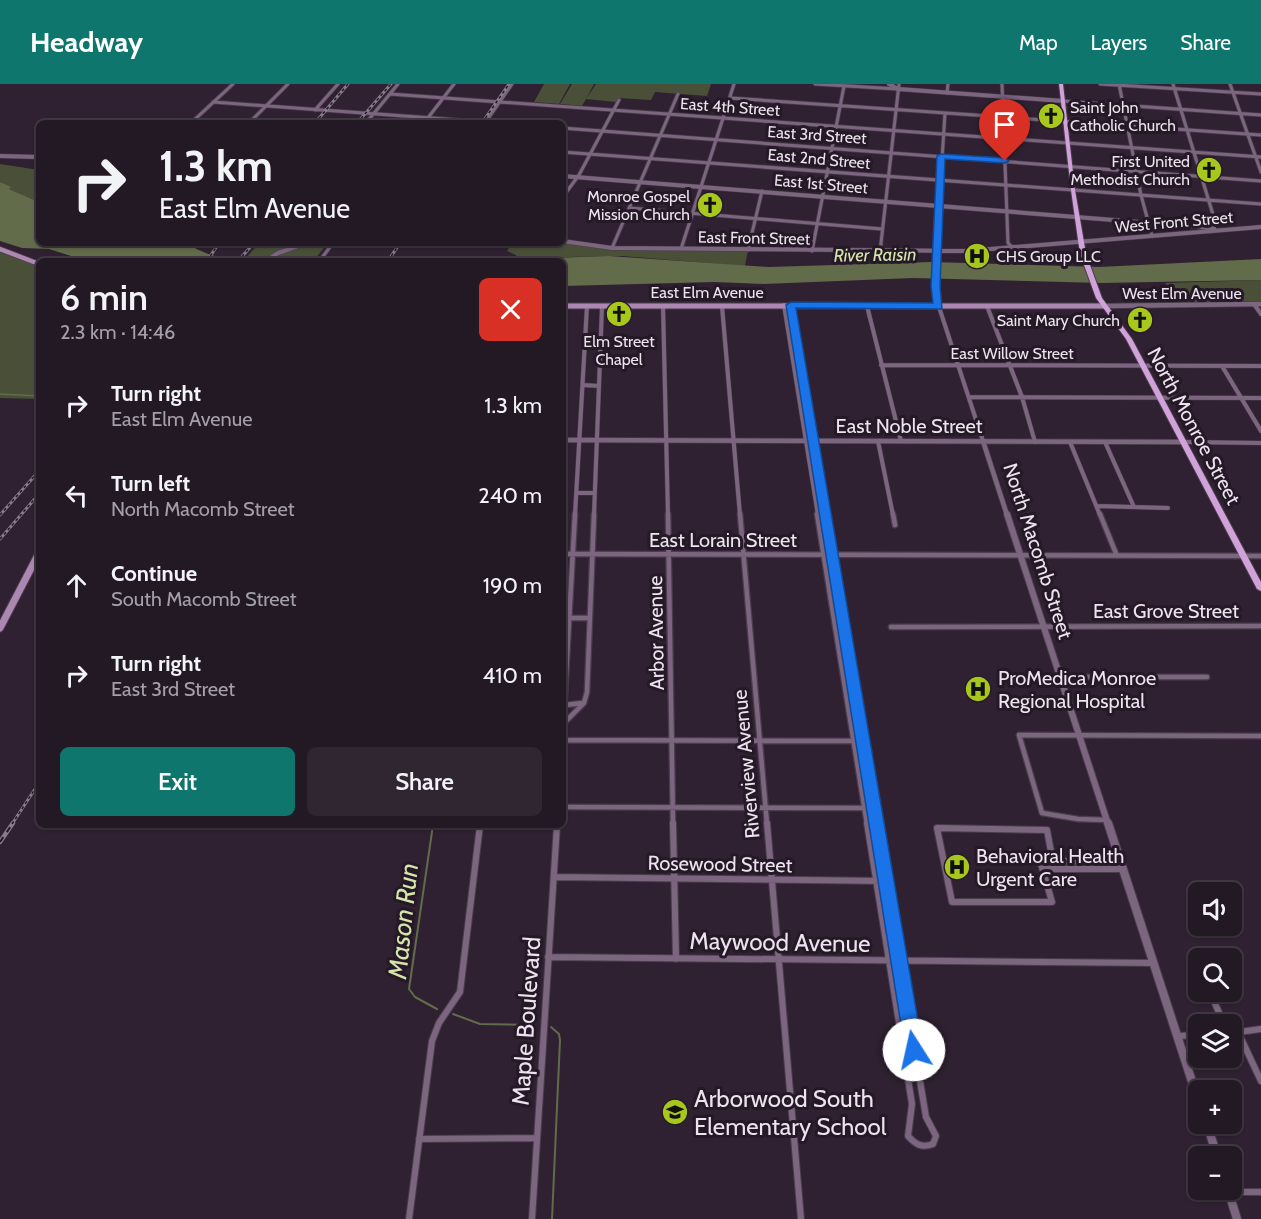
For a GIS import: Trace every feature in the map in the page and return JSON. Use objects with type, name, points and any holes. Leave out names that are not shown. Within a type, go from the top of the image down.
[{"type":"main road","name":"North Monroe Street","points":[[1061,84],[1081,242],[1093,284],[1103,306],[1125,331],[1261,589]]},
{"type":"main road","points":[[0,249],[36,263]]},
{"type":"main road","name":"East Elm Avenue","points":[[566,306],[1103,306]]},
{"type":"main road","points":[[0,628],[36,559]]},
{"type":"street","points":[[194,120],[232,84]]},
{"type":"street","points":[[252,120],[288,84]]},
{"type":"street","points":[[315,110],[338,84]]},
{"type":"street","points":[[368,120],[398,84]]},
{"type":"street","points":[[428,118],[454,84]]},
{"type":"street","points":[[488,120],[512,84]]},
{"type":"street","points":[[681,249],[735,84]]},
{"type":"street","points":[[815,84],[899,87],[947,93],[1261,115]]},
{"type":"street","points":[[889,84],[899,87]]},
{"type":"street","points":[[947,93],[948,84]]},
{"type":"street","points":[[1002,84],[1008,243],[1013,248]]},
{"type":"street","points":[[1100,84],[1261,94]]},
{"type":"street","points":[[1173,84],[1215,221],[1214,228],[1204,232]]},
{"type":"street","points":[[1230,84],[1261,172]]},
{"type":"street","points":[[1119,85],[1141,195],[1152,236]]},
{"type":"street","points":[[813,251],[844,86]]},
{"type":"street","points":[[880,252],[892,130],[899,87]]},
{"type":"street","name":"East 4th Street","points":[[390,94],[1261,157]]},
{"type":"street","points":[[612,248],[658,135],[678,94]]},
{"type":"street","points":[[730,98],[1261,135]]},
{"type":"street","points":[[566,192],[591,154],[619,100]]},
{"type":"street","points":[[213,102],[451,120]]},
{"type":"street","points":[[939,206],[945,113]]},
{"type":"street","name":"East 3rd Street","points":[[566,128],[1261,181]]},
{"type":"street","name":"East 2nd Street","points":[[566,152],[1261,204]]},
{"type":"street","points":[[0,156],[36,157]]},
{"type":"street","name":"East 1st Street","points":[[566,176],[1235,229]]},
{"type":"street","points":[[748,250],[762,191]]},
{"type":"street","name":"North Macomb Street","points":[[939,206],[936,299],[1192,1080]]},
{"type":"street","points":[[629,208],[882,229]]},
{"type":"street","name":"West Front Street","points":[[1089,241],[1261,227]]},
{"type":"street","name":"East Front Street","points":[[566,242],[612,248],[938,252],[1089,241]]},
{"type":"street","points":[[269,258],[298,246]]},
{"type":"street","points":[[321,258],[331,246]]},
{"type":"street","points":[[1254,304],[1261,314]]},
{"type":"street","name":"West Elm Avenue","points":[[1103,306],[1261,304]]},
{"type":"street","points":[[784,305],[912,1104],[908,1136],[916,1145],[924,1148],[933,1144],[936,1136],[926,1117],[791,305]]},
{"type":"street","points":[[566,690],[587,306]]},
{"type":"street","name":"Arbor Avenue","points":[[663,306],[664,441],[673,741],[672,877],[676,959]]},
{"type":"street","name":"Riverview Avenue","points":[[722,306],[801,1219]]},
{"type":"street","points":[[867,306],[901,441]]},
{"type":"street","points":[[987,306],[1022,397],[1035,442]]},
{"type":"street","points":[[566,721],[584,703],[587,692],[602,307]]},
{"type":"street","points":[[585,342],[601,342]]},
{"type":"street","name":"East Willow Street","points":[[881,365],[1261,366]]},
{"type":"street","points":[[1222,366],[1261,431]]},
{"type":"street","points":[[583,385],[599,386]]},
{"type":"street","points":[[969,397],[1261,398]]},
{"type":"street","name":"East Noble Street","points":[[566,440],[1184,442]]},
{"type":"street","points":[[878,441],[895,525]]},
{"type":"street","points":[[1070,442],[1117,556]]},
{"type":"street","points":[[1105,442],[1134,507]]},
{"type":"street","points":[[1184,442],[1261,442]]},
{"type":"street","points":[[578,493],[594,493]]},
{"type":"street","points":[[1097,506],[1168,508]]},
{"type":"street","name":"East Lorain Street","points":[[566,554],[1261,556]]},
{"type":"street","points":[[571,618],[590,618]]},
{"type":"street","name":"East Grove Street","points":[[891,627],[1261,626]]},
{"type":"street","points":[[1060,677],[1207,677]]},
{"type":"street","points":[[566,705],[584,703]]},
{"type":"street","points":[[1107,820],[1078,819],[1042,813],[1019,735],[1261,736]]},
{"type":"street","points":[[566,740],[863,741]]},
{"type":"street","points":[[566,807],[874,808]]},
{"type":"street","points":[[409,1219],[432,1041],[439,1023],[460,992],[480,828]]},
{"type":"street","name":"Maple Boulevard","points":[[532,1219],[557,828]]},
{"type":"street","points":[[1052,857],[1047,830],[937,828],[951,902],[1052,902],[1039,857],[1122,865]]},
{"type":"street","points":[[1041,865],[1046,869],[1122,865]]},
{"type":"street","name":"Rosewood Street","points":[[554,877],[886,881]]},
{"type":"street","name":"Maywood Avenue","points":[[548,957],[1155,963]]},
{"type":"street","points":[[1242,1032],[1261,1029]]},
{"type":"street","points":[[1178,1036],[1188,1036]]},
{"type":"street","points":[[1242,1047],[1261,1081]]},
{"type":"street","points":[[419,1139],[537,1138]]},
{"type":"street","points":[[1242,1191],[1261,1192]]},
{"type":"street","points":[[1231,1200],[1238,1219]]},
{"type":"shaded area","points":[[544,84],[570,84],[559,104],[534,102]]},
{"type":"shaded area","points":[[572,84],[594,84],[582,106],[560,104]]},
{"type":"shaded area","points":[[596,84],[711,84],[707,96],[655,92],[651,100],[618,98],[616,102],[586,99]]},
{"type":"shaded area","points":[[0,164],[36,170],[36,201],[9,189],[0,182]]},
{"type":"shaded area","points":[[0,182],[11,187],[9,189],[36,201],[36,246],[191,246],[205,253],[225,258],[78,258],[49,249],[22,248],[0,241]]},
{"type":"shaded area","points":[[566,241],[612,248],[748,250],[745,266],[622,256],[515,258],[516,255],[507,251],[510,246],[566,246]]},
{"type":"shaded area","points":[[256,246],[325,246],[316,258],[246,258]]},
{"type":"shaded area","points":[[0,250],[36,265],[36,399],[0,398]]},
{"type":"shaded area","points":[[609,256],[769,267],[931,262],[1099,267],[1261,259],[1261,280],[1101,283],[913,278],[764,284],[714,282],[566,286],[566,258],[551,258]]},
{"type":"shaded area","points":[[1261,280],[1261,304],[1181,305],[1165,283]]},
{"type":"waterway","name":"Mason Run","points":[[0,394],[36,396]]},
{"type":"waterway","name":"Mason Run","points":[[433,828],[409,989],[415,997],[437,1009]]},
{"type":"waterway","name":"Mason Run","points":[[453,1014],[480,1024],[534,1025]]},
{"type":"waterway","name":"Mason Run","points":[[551,1027],[559,1034],[560,1040],[552,1219]]},
{"type":"railway","points":[[318,120],[348,84]]},
{"type":"railway","points":[[360,120],[391,84]]},
{"type":"railway","points":[[484,120],[509,84]]},
{"type":"railway","points":[[209,258],[217,246]]},
{"type":"railway","points":[[241,258],[251,246]]},
{"type":"railway","points":[[390,258],[398,246]]},
{"type":"railway","points":[[0,515],[36,474]]},
{"type":"railway","points":[[0,539],[36,497]]},
{"type":"railway","points":[[12,824],[36,788]]},
{"type":"railway","points":[[0,842],[13,823]]},
{"type":"place","name":"Saint John Catholic Church","points":[[1051,116]]},
{"type":"place","name":"First United Methodist Church","points":[[1209,170]]},
{"type":"place","name":"Monroe Gospel Mission Church","points":[[710,205]]},
{"type":"place","name":"CHS Group LLC","points":[[977,256]]},
{"type":"place","name":"Elm Street Chapel","points":[[619,314]]},
{"type":"place","name":"Saint Mary Church","points":[[1140,320]]},
{"type":"place","name":"ProMedica Monroe Regional Hospital","points":[[978,689]]},
{"type":"place","name":"Behavioral Health Urgent Care","points":[[957,867]]},
{"type":"place","name":"Arborwood South Elementary School","points":[[675,1112]]},
{"type":"route","points":[[914,1050],[791,305],[939,306],[936,299],[936,286],[941,156],[1005,161]]},
{"type":"water label","name":"River Raisin","points":[[875,255]]}]
